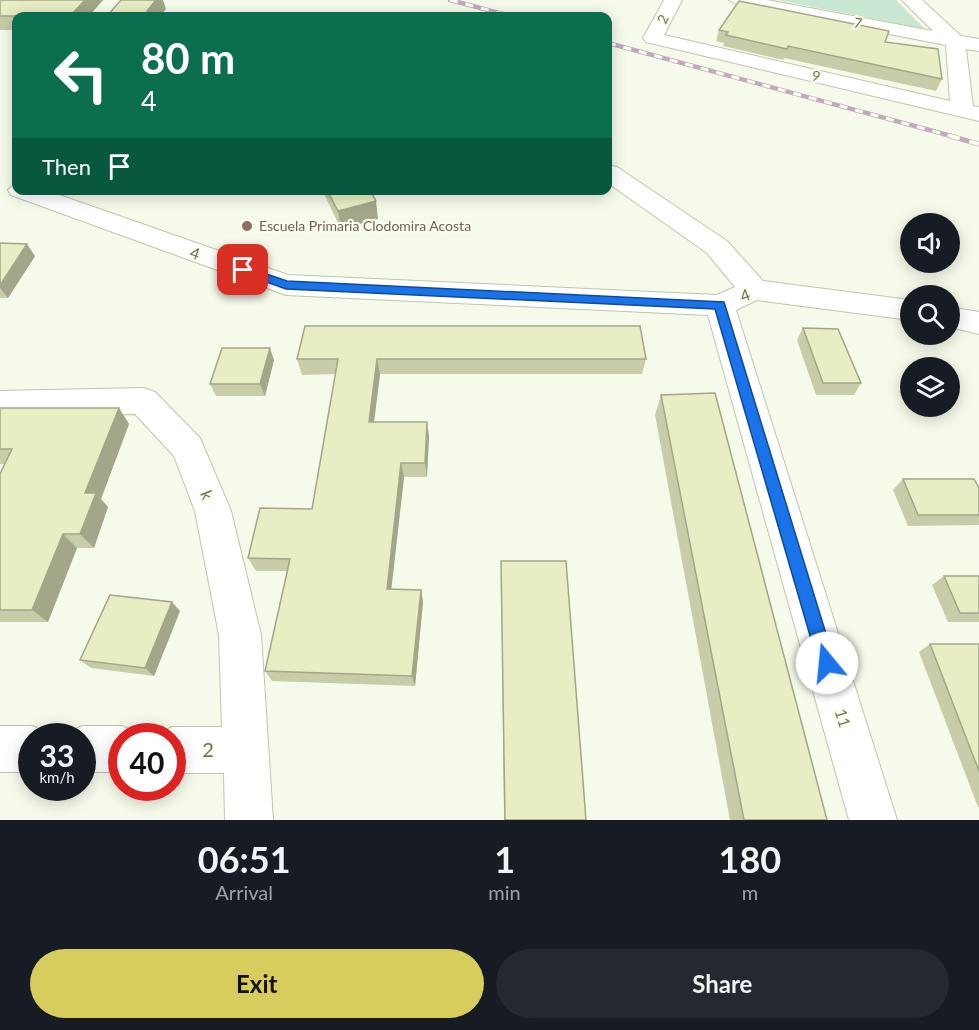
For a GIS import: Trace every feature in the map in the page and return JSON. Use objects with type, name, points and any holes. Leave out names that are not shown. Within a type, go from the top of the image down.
[{"type":"street","name":"2","points":[[653,38],[673,0]]},
{"type":"street","name":"7","points":[[738,0],[979,45]]},
{"type":"street","points":[[911,0],[956,42],[971,112]]},
{"type":"street","name":"9","points":[[653,38],[971,112]]},
{"type":"street","points":[[612,175],[717,247],[754,290]]},
{"type":"street","name":"4","points":[[32,195],[286,285],[720,305],[754,290],[900,309]]},
{"type":"street","name":"11","points":[[720,305],[873,820]]},
{"type":"street","points":[[960,319],[979,323]]},
{"type":"street","name":"k","points":[[0,404],[142,401],[188,448],[213,511],[240,635],[249,820]]},
{"type":"street","points":[[0,748],[18,749]]},
{"type":"street","name":"2","points":[[186,750],[244,750]]},
{"type":"green space","points":[[778,0],[896,0],[925,29]]},
{"type":"building","points":[[0,0],[85,0],[74,12],[12,12],[12,16],[0,16]]},
{"type":"building","points":[[121,0],[156,0],[146,12],[110,12]]},
{"type":"building","points":[[739,1],[889,31],[885,42],[938,49],[942,79],[726,35],[728,32],[719,30]]},
{"type":"building","points":[[330,195],[373,195],[376,201],[338,211]]},
{"type":"building","points":[[0,243],[27,244],[0,285]]},
{"type":"building","points":[[305,326],[640,326],[646,359],[377,359],[369,422],[427,422],[425,463],[401,463],[387,589],[421,590],[412,676],[265,671],[290,559],[248,558],[260,508],[312,509],[338,359],[297,359]]},
{"type":"building","points":[[803,328],[838,329],[861,383],[823,383]]},
{"type":"building","points":[[222,348],[270,348],[260,384],[210,384]]},
{"type":"building","points":[[715,393],[827,820],[744,820],[661,395]]},
{"type":"building","points":[[0,408],[119,408],[85,493],[96,493],[80,534],[63,534],[32,610],[0,610],[0,474],[12,449],[0,449]]},
{"type":"building","points":[[903,479],[974,479],[979,488],[979,515],[918,515]]},
{"type":"building","points":[[501,561],[566,561],[586,820],[505,820]]},
{"type":"building","points":[[944,576],[979,576],[979,613],[960,613]]},
{"type":"building","points":[[110,595],[172,602],[145,668],[80,660]]},
{"type":"building","points":[[930,644],[979,644],[979,771]]},
{"type":"railway","points":[[450,0],[496,12]]},
{"type":"railway","points":[[612,44],[955,137]]},
{"type":"railway","points":[[950,136],[979,144]]},
{"type":"place","name":"Escuela Primaria Clodomira Acosta","points":[[247,226]]},
{"type":"route","points":[[243,270],[286,285],[720,305],[827,663]]}]
